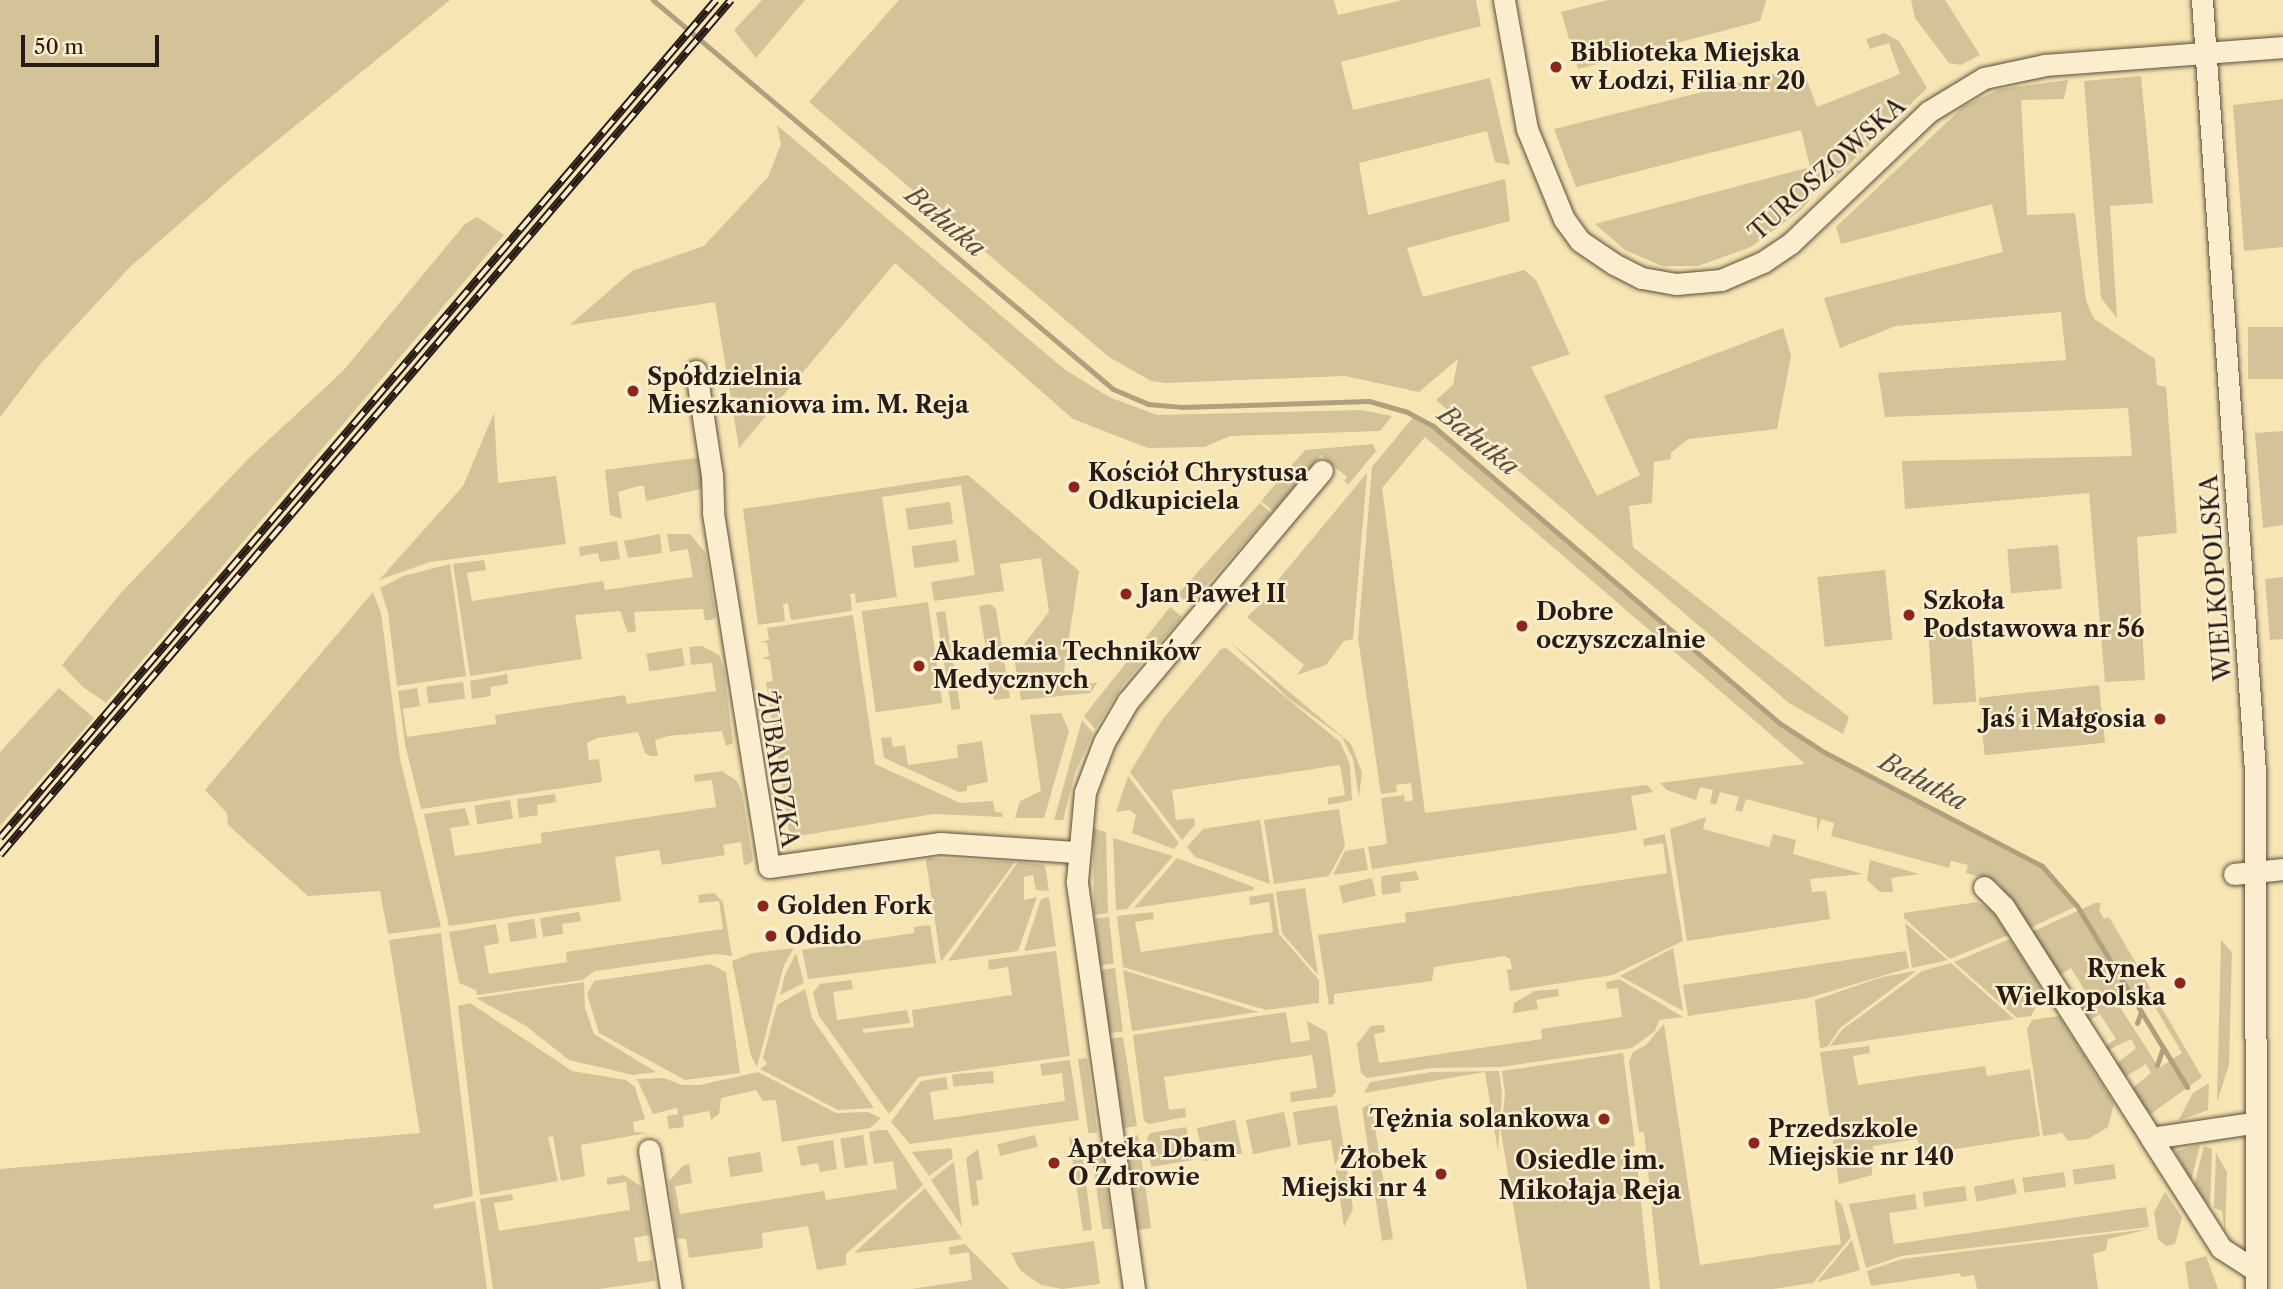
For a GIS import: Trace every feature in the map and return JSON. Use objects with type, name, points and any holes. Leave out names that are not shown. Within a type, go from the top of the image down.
[{"type":"street","name":"TUROSZOWSKA","points":[[1504,0],[1527,129],[1564,219],[1580,241],[1614,264],[1642,278],[1676,284],[1721,281],[1775,254],[1915,124],[1970,84],[2045,65],[2283,47]]},
{"type":"street","name":"WIELKOPOLSKA","points":[[2202,0],[2248,666],[2258,872],[2253,1123],[2255,1280]]},
{"type":"street","name":"ŻUBARDZKA","points":[[696,371],[712,475],[713,513],[769,867],[940,843],[1076,852]]},
{"type":"street","points":[[1134,1289],[1076,852],[1091,772],[1128,701],[1322,471]]},
{"type":"street","points":[[2234,874],[2283,869]]},
{"type":"street","points":[[1984,887],[2002,903],[2221,1248],[2255,1280]]},
{"type":"street","points":[[2151,1138],[2253,1123]]},
{"type":"street","points":[[649,1150],[671,1289]]},
{"type":"shaded area","points":[[0,0],[450,0],[242,169],[130,267],[43,361],[0,417]]},
{"type":"shaded area","points":[[762,0],[805,0],[756,58],[734,30]]},
{"type":"shaded area","points":[[899,0],[1334,0],[1338,15],[1403,0],[1476,0],[1481,26],[1341,62],[1353,110],[1490,78],[1510,165],[1495,162],[1487,131],[1359,163],[1368,215],[1505,179],[1510,221],[1407,248],[1423,297],[1524,270],[1536,280],[1570,354],[1531,367],[1597,496],[1640,475],[1604,396],[1783,328],[1791,356],[1777,429],[1688,439],[1671,453],[1671,459],[1654,462],[1652,503],[1629,506],[1633,547],[1849,717],[1843,734],[1789,703],[1436,400],[1453,385],[1458,359],[1419,392],[1345,376],[1166,383],[1151,381],[1109,357],[809,102]]},
{"type":"shaded area","points":[[1608,0],[1766,1],[1760,21],[1578,69],[1561,12]]},
{"type":"shaded area","points":[[1911,0],[1945,0],[1980,55],[1961,65],[1949,63],[1915,18]]},
{"type":"shaded area","points":[[1884,33],[1899,41],[1927,88],[1836,177],[1809,187],[1809,201],[1801,210],[1751,247],[1698,266],[1662,266],[1625,250],[1595,224],[1810,167],[1801,130],[1576,187],[1554,129],[1802,67],[1817,107],[1900,74],[1889,43],[1870,49],[1866,39]]},
{"type":"shaded area","points":[[2141,76],[2153,203],[2110,206],[2117,318],[2101,298],[2084,81]]},
{"type":"shaded area","points":[[2068,80],[2064,99],[2021,100],[2027,215],[2075,213],[2086,301],[2094,319],[2155,359],[2157,385],[2166,387],[2177,533],[2137,537],[2145,680],[2105,682],[2089,493],[1905,509],[1902,461],[2132,456],[2128,408],[1885,417],[1878,373],[2066,360],[2061,312],[1896,326],[1840,348],[1824,298],[2003,252],[1992,204],[1841,244],[1836,227],[1964,106],[2000,89]]},
{"type":"shaded area","points":[[2283,99],[2283,247],[2244,251],[2233,105]]},
{"type":"shaded area","points":[[777,125],[1064,369],[1109,397],[1157,415],[1361,410],[1392,416],[1380,431],[1230,436],[1204,447],[1148,448],[1073,419],[895,263],[739,448],[715,302],[570,325],[632,271],[704,246],[768,177],[781,144]]},
{"type":"shaded area","points":[[477,217],[504,235],[106,703],[83,687],[62,665],[120,594],[248,459],[343,371],[465,224]]},
{"type":"shaded area","points":[[2248,327],[2283,327],[2283,379],[2248,379]]},
{"type":"shaded area","points":[[494,413],[498,483],[556,476],[566,544],[430,562],[379,580],[463,486]]},
{"type":"shaded area","points":[[1415,415],[1433,426],[1781,724],[1824,752],[2031,858],[2055,878],[2077,906],[2028,929],[1998,882],[1966,873],[1968,865],[1951,861],[1949,868],[1831,836],[1834,823],[1821,819],[1817,833],[1817,818],[1746,799],[1742,812],[1735,810],[1739,797],[1720,792],[1716,805],[1710,803],[1713,790],[1700,787],[1696,800],[1667,790],[1660,783],[1805,764],[1425,437],[1382,488],[1425,813],[1647,785],[1653,792],[1631,796],[1637,830],[1372,869],[1368,847],[1387,844],[1381,798],[1404,795],[1405,802],[1413,800],[1411,783],[1396,785],[1397,792],[1381,794],[1358,638],[1372,467]]},
{"type":"shaded area","points":[[2283,431],[2283,525],[2263,528],[2255,433]]},
{"type":"shaded area","points":[[1373,444],[1376,451],[1348,485],[1344,481],[1347,477],[1321,455],[1273,511],[1261,501],[1305,450]]},
{"type":"shaded area","points":[[703,457],[701,489],[646,501],[644,486],[638,486],[618,492],[622,519],[610,515],[605,470]]},
{"type":"shaded area","points":[[1367,473],[1353,639],[1344,641],[1326,665],[1297,675],[1304,665],[1247,617],[1277,589],[1273,586]]},
{"type":"shaded area","points":[[968,475],[1079,571],[1061,691],[1098,682],[1090,693],[1021,700],[1014,657],[1049,612],[1041,558],[1000,564],[1004,591],[934,601],[931,582],[975,575],[961,485],[882,497],[897,597],[856,603],[855,593],[850,594],[852,611],[791,620],[788,603],[783,604],[785,621],[758,625],[743,509]]},
{"type":"shaded area","points":[[950,502],[953,524],[908,530],[905,508]]},
{"type":"shaded area","points":[[1260,503],[1271,513],[1189,604],[1178,594]]},
{"type":"shaded area","points":[[660,534],[662,553],[628,558],[624,541]]},
{"type":"shaded area","points":[[667,534],[690,534],[705,552],[716,617],[712,620],[705,620],[703,609],[634,612],[636,631],[628,633],[620,611],[575,615],[582,659],[470,676],[453,564],[484,560],[486,570],[467,573],[472,601],[603,581],[605,590],[693,577],[688,549],[670,552]]},
{"type":"shaded area","points":[[956,540],[959,562],[914,568],[911,546]]},
{"type":"shaded area","points":[[617,541],[620,559],[600,562],[598,553],[580,556],[579,547]]},
{"type":"shaded area","points":[[2058,545],[2062,589],[2011,593],[2007,549]]},
{"type":"shaded area","points":[[450,564],[466,676],[397,686],[388,612],[380,588],[403,576]]},
{"type":"shaded area","points":[[1885,570],[1892,640],[1825,647],[1817,577]]},
{"type":"shaded area","points":[[2283,577],[2283,639],[2270,640],[2265,579]]},
{"type":"shaded area","points":[[373,592],[381,613],[400,759],[441,927],[388,934],[380,891],[308,896],[228,825],[227,813],[205,790]]},
{"type":"shaded area","points":[[928,602],[942,703],[876,712],[862,611]]},
{"type":"shaded area","points":[[990,604],[996,609],[1010,698],[994,700],[979,606]]},
{"type":"shaded area","points":[[1170,607],[1182,617],[1122,686],[1095,729],[1084,716]]},
{"type":"shaded area","points":[[945,611],[960,709],[952,710],[936,612]]},
{"type":"shaded area","points":[[853,615],[875,764],[960,803],[993,801],[995,812],[1003,813],[1002,817],[934,814],[798,836],[789,831],[766,682],[773,681],[770,660],[762,658],[769,656],[767,643],[760,642],[769,640],[767,628]]},
{"type":"shaded area","points":[[1971,627],[1976,702],[1933,705],[1928,630]]},
{"type":"shaded area","points":[[1228,640],[1351,744],[1362,772],[1359,797],[1353,759],[1342,737],[1288,698]]},
{"type":"shaded area","points":[[702,646],[719,655],[724,670],[733,743],[726,746],[722,731],[668,736],[655,740],[658,756],[651,756],[645,753],[638,732],[597,738],[587,743],[589,760],[599,759],[602,782],[421,809],[405,744],[398,691],[417,688],[420,706],[403,709],[407,737],[496,724],[495,715],[625,695],[627,704],[716,691],[712,663],[691,665],[689,647]]},
{"type":"shaded area","points":[[682,648],[685,666],[649,671],[646,654]]},
{"type":"shaded area","points":[[1226,648],[1340,742],[1350,764],[1352,800],[1328,805],[1328,798],[1345,795],[1340,765],[1172,790],[1176,820],[1194,818],[1195,825],[1182,840],[1130,772],[1162,720],[1221,649]]},
{"type":"shaded area","points":[[507,674],[508,684],[490,687],[491,696],[472,699],[470,681]]},
{"type":"shaded area","points":[[463,682],[465,699],[428,703],[426,687]]},
{"type":"shaded area","points":[[2099,685],[2105,743],[1985,755],[1979,698]]},
{"type":"shaded area","points":[[59,688],[94,718],[0,826],[0,752]]},
{"type":"shaded area","points":[[1061,713],[1069,731],[1044,818],[1015,818],[1020,801],[1041,791],[1030,715]]},
{"type":"shaded area","points":[[1082,720],[1093,733],[1075,773],[1063,820],[1054,820]]},
{"type":"shaded area","points":[[891,737],[893,747],[905,745],[908,765],[958,758],[957,745],[982,741],[988,782],[967,786],[967,791],[959,792],[884,758],[881,738]]},
{"type":"shaded area","points":[[722,771],[737,781],[742,793],[753,861],[749,864],[744,865],[741,842],[723,845],[725,855],[662,865],[659,850],[615,857],[621,901],[449,926],[424,814],[465,808],[470,825],[450,828],[455,856],[542,843],[541,833],[716,807],[712,780],[695,782],[694,775]]},
{"type":"shaded area","points":[[1128,776],[1179,843],[1174,849],[1132,833],[1136,815],[1130,810],[1116,812]]},
{"type":"shaded area","points":[[555,794],[556,802],[537,805],[538,815],[519,818],[517,799]]},
{"type":"shaded area","points":[[510,800],[513,819],[477,824],[474,806]]},
{"type":"shaded area","points":[[1339,809],[1345,846],[1329,876],[1274,884],[1264,820]]},
{"type":"shaded area","points":[[1706,817],[1703,829],[1769,847],[1773,834],[1796,840],[1793,854],[1863,874],[1810,879],[1812,892],[1826,891],[1830,919],[1687,941],[1670,829]]},
{"type":"shaded area","points":[[1260,820],[1270,884],[1195,857],[1187,847],[1203,829]]},
{"type":"shaded area","points":[[1093,828],[1106,832],[1108,913],[1094,915]]},
{"type":"shaded area","points":[[1665,834],[1683,941],[1613,975],[1510,991],[1507,970],[1512,969],[1510,959],[1504,956],[1434,967],[1432,981],[1334,994],[1334,1004],[1329,1005],[1318,935],[1406,922],[1405,913],[1667,873],[1663,843],[1644,846],[1643,839]]},
{"type":"shaded area","points":[[1113,838],[1173,856],[1127,909],[1116,910]]},
{"type":"shaded area","points":[[1364,848],[1368,870],[1333,875],[1345,851]]},
{"type":"shaded area","points":[[1177,858],[1254,887],[1254,890],[1134,908]]},
{"type":"shaded area","points":[[926,860],[1015,862],[941,962]]},
{"type":"shaded area","points":[[1870,860],[1919,874],[1891,878],[1893,892],[1880,892],[1867,880]]},
{"type":"shaded area","points":[[1018,862],[1045,865],[1049,891],[1036,890],[1033,875],[1024,877],[1024,900],[1037,897],[1018,951],[948,961]]},
{"type":"shaded area","points":[[1416,871],[1419,880],[1400,882],[1401,892],[1382,895],[1381,876]]},
{"type":"shaded area","points":[[1372,878],[1376,896],[1343,903],[1339,886]]},
{"type":"shaded area","points":[[1305,888],[1318,975],[1282,933],[1276,892]]},
{"type":"shaded area","points":[[714,893],[723,902],[732,956],[717,954],[595,971],[582,980],[477,995],[476,990],[459,983],[449,932],[496,924],[499,943],[484,946],[489,974],[567,962],[566,952],[723,929],[719,901],[699,903],[698,895]]},
{"type":"shaded area","points":[[1273,893],[1279,934],[1319,980],[1319,1003],[1266,1010],[1123,967],[1117,916],[1153,912],[1154,919],[1135,922],[1141,952],[1273,932],[1269,902],[1250,905],[1249,897]]},
{"type":"shaded area","points":[[1049,897],[1056,946],[1024,951],[1041,899]]},
{"type":"shaded area","points":[[1977,902],[1991,910],[2008,935],[1950,959],[1904,918],[1904,913]]},
{"type":"shaded area","points":[[2095,903],[2101,903],[2099,910],[2104,919],[2109,917],[2202,1077],[2151,1114],[2130,1090],[2151,1073],[2146,1064],[2125,1077],[2115,1065],[2136,1048],[2131,1039],[2106,1051],[2103,1048],[2116,1039],[2100,1014],[2087,1022],[2077,1006],[2089,997],[2071,968],[2058,976],[2030,933]],"holes":[[[2145,990],[2182,1053],[2159,1068],[2120,1007]]]},
{"type":"shaded area","points":[[579,912],[581,921],[562,924],[563,934],[543,937],[540,918]]},
{"type":"shaded area","points":[[1109,917],[1114,964],[1100,965],[1095,918]]},
{"type":"shaded area","points":[[534,919],[537,938],[510,942],[507,923]]},
{"type":"shaded area","points":[[1905,923],[1948,960],[1912,968]]},
{"type":"shaded area","points":[[930,925],[936,963],[808,979],[802,950],[914,933],[914,927]]},
{"type":"shaded area","points":[[441,933],[473,1196],[433,1205],[434,1209],[475,1201],[487,1289],[0,1289],[0,1169],[420,1133],[389,940]]},
{"type":"shaded area","points":[[2010,939],[2044,993],[2031,1016],[2017,1018],[1954,962]]},
{"type":"shaded area","points":[[2221,940],[2232,952],[2229,1065],[2217,1102]]},
{"type":"shaded area","points":[[794,948],[784,965],[757,1067],[751,1056],[732,961],[753,953]]},
{"type":"shaded area","points":[[1673,948],[1683,1011],[1620,976]]},
{"type":"shaded area","points":[[1056,951],[1070,1056],[919,1077],[889,1114],[819,1016],[813,993],[820,984],[851,980],[853,989],[833,992],[837,1020],[907,1010],[910,1023],[863,1029],[863,1033],[914,1027],[912,1010],[1012,995],[1008,967],[989,970],[988,960]]},
{"type":"shaded area","points":[[1906,951],[1909,968],[1808,998],[1688,1016],[1683,985]]},
{"type":"shaded area","points":[[796,953],[804,983],[780,995],[785,975]]},
{"type":"shaded area","points":[[1951,963],[2014,1019],[1830,1046],[1842,1030],[1922,971]]},
{"type":"shaded area","points":[[710,964],[726,972],[740,1073],[685,1080],[599,1033],[587,994],[594,981]]},
{"type":"shaded area","points":[[1115,968],[1123,1032],[1109,1033],[1101,970]]},
{"type":"shaded area","points":[[1123,970],[1258,1012],[1132,1031]]},
{"type":"shaded area","points":[[1916,971],[1840,1028],[1827,1047],[1820,1048],[1815,1000],[1882,977]]},
{"type":"shaded area","points":[[1619,979],[1683,1017],[1659,1020],[1655,1031],[1632,1048],[1500,1067],[1432,1068],[1367,1078],[1361,1073],[1357,1044],[1371,1026],[1384,1025],[1385,1032],[1374,1034],[1379,1063],[1542,1039],[1541,1029],[1622,1017],[1618,988],[1607,989],[1606,982]]},
{"type":"shaded area","points":[[584,982],[585,1008],[594,1034],[656,1072],[633,1075],[569,1060],[526,1026],[476,998]]},
{"type":"shaded area","points":[[805,989],[812,1018],[874,1108],[838,1110],[760,1069],[767,1064],[763,1058],[777,1005]]},
{"type":"shaded area","points":[[1558,989],[1559,996],[1536,1000],[1538,1009],[1513,1013],[1514,1003],[1535,991]]},
{"type":"shaded area","points":[[470,1003],[572,1071],[626,1080],[635,1087],[645,1119],[633,1122],[634,1132],[647,1133],[581,1145],[585,1176],[561,1181],[553,1136],[548,1137],[558,1181],[480,1195],[458,1006]]},
{"type":"shaded area","points":[[1286,1012],[1291,1043],[1310,1040],[1307,1021],[1327,1032],[1336,1092],[1332,1097],[1291,1102],[1290,1092],[1317,1088],[1312,1055],[1164,1077],[1169,1110],[1185,1108],[1186,1117],[1149,1124],[1144,1121],[1133,1035]]},
{"type":"shaded area","points":[[2059,1016],[2114,1104],[2108,1127],[2088,1139],[2068,1141],[2062,1133],[2043,1136],[2027,1029],[2032,1020]]},
{"type":"shaded area","points":[[1664,1024],[1700,1265],[1841,1244],[1834,1198],[1842,1205],[1851,1237],[1813,1283],[1773,1289],[1660,1289],[1644,1132],[1639,1132],[1629,1062],[1633,1052],[1646,1045]]},
{"type":"shaded area","points":[[1123,1037],[1137,1126],[1124,1128],[1110,1039]]},
{"type":"shaded area","points":[[1869,1046],[1870,1053],[1853,1056],[1858,1085],[1985,1066],[1987,1076],[2030,1069],[2040,1136],[1922,1154],[1917,1139],[1873,1146],[1872,1175],[1839,1184],[1820,1052]]},
{"type":"shaded area","points":[[1623,1053],[1635,1146],[1623,1147],[1627,1164],[1637,1163],[1650,1289],[1527,1289],[1501,1132],[1505,1094],[1502,1071]]},
{"type":"shaded area","points":[[1087,1058],[1097,1132],[1089,1134],[1078,1059]]},
{"type":"shaded area","points":[[1070,1060],[1079,1120],[910,1144],[891,1122],[921,1081],[946,1077],[948,1089],[930,1092],[934,1120],[1065,1101],[1062,1073],[1042,1076],[1040,1064]]},
{"type":"shaded area","points":[[993,1071],[994,1083],[953,1087],[952,1075]]},
{"type":"shaded area","points":[[1499,1071],[1502,1094],[1498,1152],[1485,1072],[1364,1093],[1370,1082],[1432,1072]]},
{"type":"shaded area","points":[[758,1072],[836,1113],[868,1112],[881,1118],[870,1128],[782,1142],[776,1100],[763,1101],[756,1090],[721,1098],[719,1114],[711,1120],[709,1111],[683,1116],[684,1127],[669,1129],[667,1116],[678,1114],[677,1108],[653,1114],[637,1079],[664,1078],[682,1085],[700,1085]]},
{"type":"shaded area","points":[[2209,1083],[2208,1110],[2178,1121],[2193,1093]]},
{"type":"shaded area","points":[[1371,1103],[1393,1239],[1382,1241],[1362,1108]]},
{"type":"shaded area","points":[[1337,1105],[1344,1149],[1335,1165],[1331,1140],[1298,1145],[1293,1112]]},
{"type":"shaded area","points":[[1284,1112],[1291,1146],[1253,1154],[1246,1120]]},
{"type":"shaded area","points":[[1235,1120],[1242,1153],[1204,1161],[1197,1128]]},
{"type":"shaded area","points":[[1186,1127],[1193,1160],[1151,1167],[1147,1138],[1150,1133]]},
{"type":"shaded area","points":[[887,1130],[923,1185],[846,1254],[846,1265],[817,1270],[808,1226],[762,1233],[763,1248],[689,1258],[686,1239],[676,1238],[669,1181],[683,1166],[689,1164],[692,1183],[675,1186],[680,1214],[824,1191],[826,1200],[897,1189],[893,1161],[874,1164],[869,1132]]},
{"type":"shaded area","points":[[863,1135],[868,1165],[845,1168],[840,1139]]},
{"type":"shaded area","points":[[1035,1135],[1038,1147],[1000,1156],[997,1144]]},
{"type":"shaded area","points":[[1138,1135],[1151,1228],[1137,1230],[1124,1137]]},
{"type":"shaded area","points":[[1080,1136],[1092,1230],[1083,1231],[1069,1137]]},
{"type":"shaded area","points":[[833,1140],[837,1169],[820,1172],[818,1163],[801,1166],[797,1146]]},
{"type":"shaded area","points":[[1100,1142],[1112,1228],[1102,1230],[1090,1143]]},
{"type":"shaded area","points":[[2200,1145],[2191,1181],[2175,1151]]},
{"type":"shaded area","points":[[2204,1146],[2212,1149],[2210,1206],[2194,1186]]},
{"type":"shaded area","points":[[951,1148],[953,1158],[929,1176],[912,1152]]},
{"type":"shaded area","points":[[978,1149],[983,1179],[976,1181],[979,1205],[972,1206],[966,1158]]},
{"type":"shaded area","points":[[760,1152],[763,1172],[731,1177],[727,1157]]},
{"type":"shaded area","points":[[2216,1153],[2227,1172],[2225,1234],[2222,1211],[2214,1208]]},
{"type":"shaded area","points":[[1345,1155],[1353,1209],[1344,1227],[1336,1171]]},
{"type":"shaded area","points":[[954,1162],[962,1227],[931,1180]]},
{"type":"shaded area","points":[[2114,1164],[2116,1179],[2074,1185],[2072,1170]]},
{"type":"shaded area","points":[[2064,1172],[2066,1187],[2024,1193],[2022,1178]]},
{"type":"shaded area","points":[[624,1175],[642,1187],[649,1235],[634,1238],[638,1262],[652,1260],[655,1281],[599,1289],[493,1289],[480,1199],[512,1194],[513,1200],[494,1203],[499,1231],[630,1210],[626,1182],[607,1185],[607,1178]]},
{"type":"shaded area","points":[[2014,1179],[2017,1194],[1977,1202],[1974,1187]]},
{"type":"shaded area","points":[[1965,1186],[1967,1201],[1925,1207],[1922,1192]]},
{"type":"shaded area","points":[[925,1188],[962,1239],[854,1253]]},
{"type":"shaded area","points":[[2165,1192],[2182,1217],[2175,1244],[2166,1246],[2158,1239],[2154,1212]]},
{"type":"shaded area","points":[[1915,1194],[1917,1209],[1889,1213],[1894,1244],[2146,1207],[2149,1227],[1901,1256],[1866,1268],[1849,1204]]},
{"type":"shaded area","points":[[2149,1229],[2108,1239],[2106,1250],[2093,1254],[2098,1289],[1977,1289],[1974,1275],[1961,1277],[1960,1273],[1871,1286],[1867,1271],[1902,1259]]},
{"type":"shaded area","points":[[1852,1240],[1860,1270],[1817,1282]]},
{"type":"shaded area","points":[[1094,1241],[1100,1284],[1062,1289],[1041,1285],[1020,1270],[1011,1253]]},
{"type":"shaded area","points":[[965,1244],[1009,1289],[911,1289],[972,1280],[969,1252],[950,1255],[949,1247]]},
{"type":"shaded area","points":[[2206,1256],[2218,1289],[2189,1289],[2185,1262]]},
{"type":"waterway","name":"Bałutka","points":[[653,0],[1113,389],[1148,404],[1181,407],[1369,401],[1407,412],[1433,426],[1781,724],[1824,752],[2042,866],[2077,906],[2187,1087]]},
{"type":"waterway","points":[[2137,1023],[2141,1012]]},
{"type":"waterway","points":[[2157,1065],[2163,1048]]},
{"type":"railway","points":[[0,838],[716,0]]},
{"type":"railway","points":[[0,855],[731,0]]},
{"type":"place","name":"Biblioteka Miejska w Łodzi, Filia nr 20","points":[[1556,67]]},
{"type":"place","name":"Spółdzielnia Mieszkaniowa im. M. Reja","points":[[633,391]]},
{"type":"place","name":"Kościół Chrystusa Odkupiciela","points":[[1074,487]]},
{"type":"place","name":"Jan Paweł II","points":[[1126,594]]},
{"type":"place","name":"Szkoła Podstawowa nr 56","points":[[1909,615]]},
{"type":"place","name":"Dobre oczyszczalnie","points":[[1522,626]]},
{"type":"place","name":"Akademia Techników Medycznych","points":[[919,666]]},
{"type":"place","name":"Jaś i Małgosia","points":[[2160,719]]},
{"type":"place","name":"Golden Fork","points":[[763,906]]},
{"type":"place","name":"Odido","points":[[771,936]]},
{"type":"place","name":"Rynek Wielkopolska","points":[[2180,983]]},
{"type":"place","name":"Tężnia solankowa","points":[[1604,1119]]},
{"type":"place","name":"Przedszkole Miejskie nr 140","points":[[1754,1143]]},
{"type":"place","name":"Apteka Dbam O Zdrowie","points":[[1054,1163]]},
{"type":"place","name":"Żłobek Miejski nr 4","points":[[1441,1174]]},
{"type":"district","name":"Osiedle im. Mikołaja Reja","points":[[1590,1176]]}]
